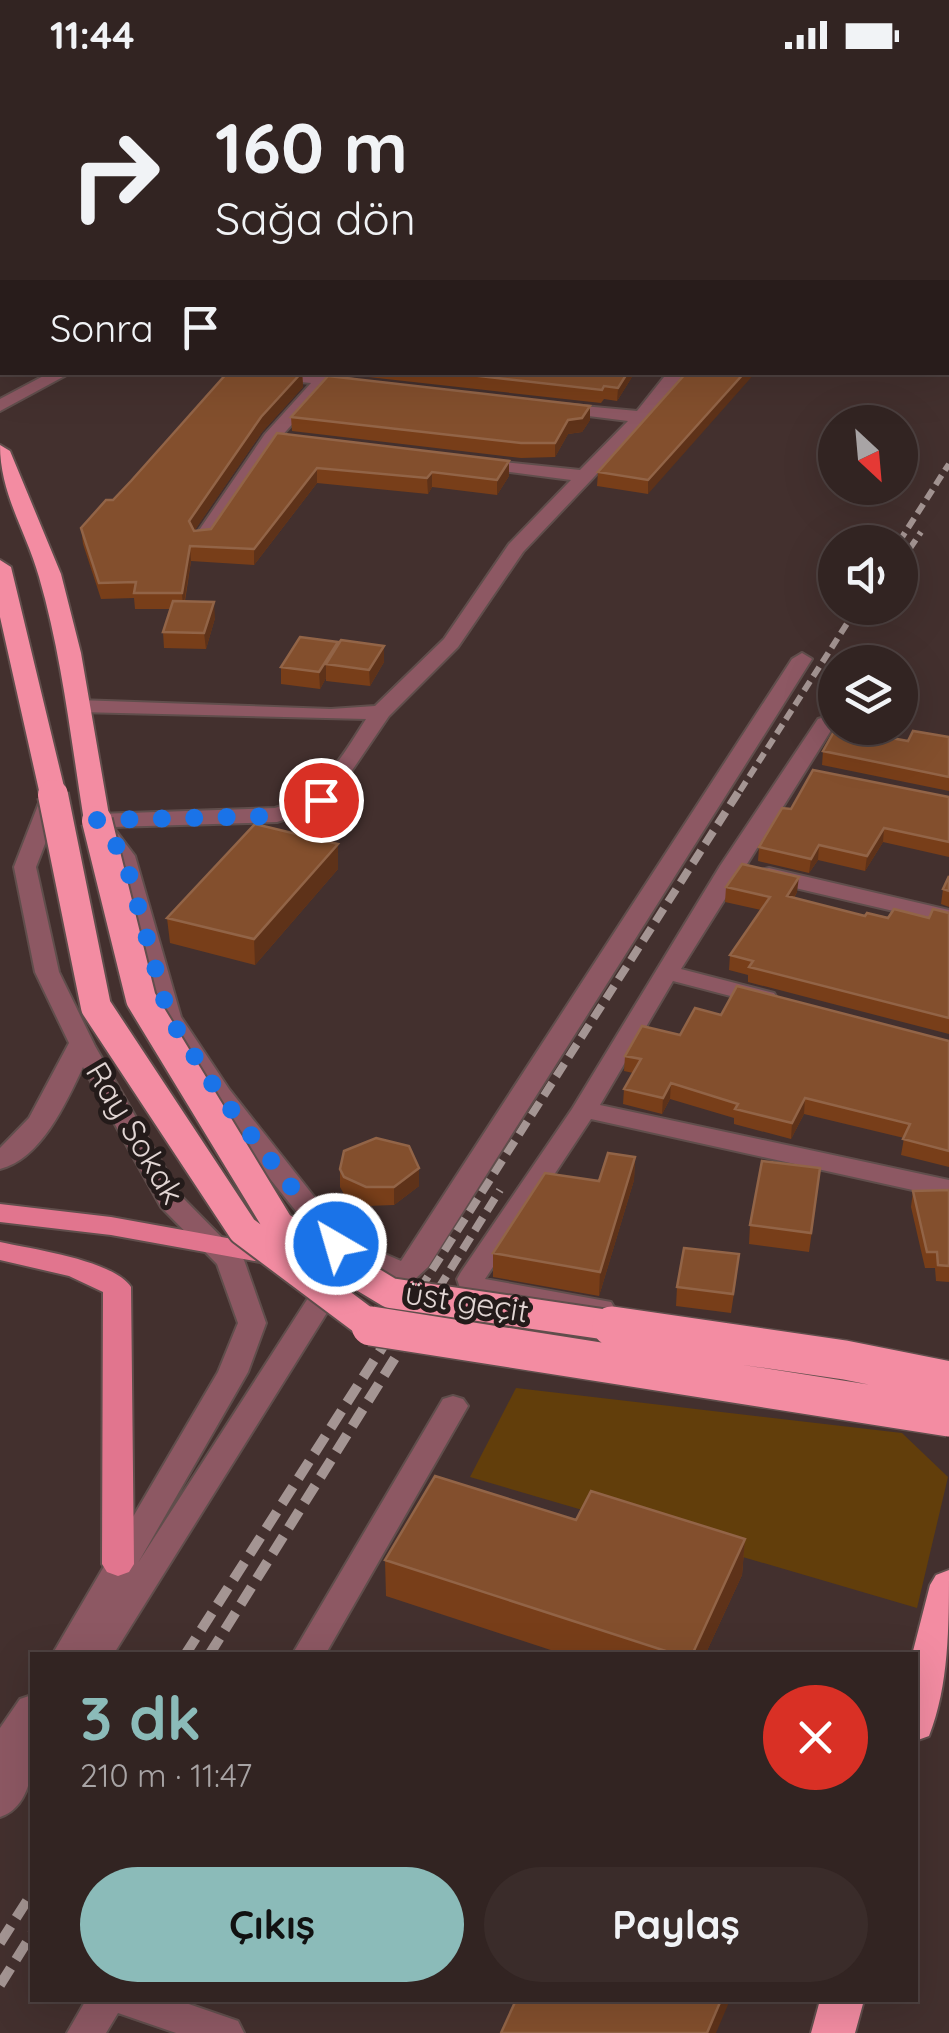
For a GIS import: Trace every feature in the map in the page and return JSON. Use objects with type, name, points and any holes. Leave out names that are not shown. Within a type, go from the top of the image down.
[{"type":"highway","points":[[0,451],[46,562],[78,706],[97,820],[141,999],[279,1226],[390,1293],[845,1360],[949,1381]]},
{"type":"highway","name":"üst geçit","points":[[0,567],[96,1007],[243,1230],[372,1326],[949,1417]]},
{"type":"highway","points":[[918,1714],[949,1585]]},
{"type":"highway","points":[[833,2033],[841,2002]]},
{"type":"main road","points":[[0,1213],[215,1245],[334,1255]]},
{"type":"main road","points":[[0,1251],[77,1269],[117,1287],[118,1564]]},
{"type":"street","points":[[0,406],[58,375]]},
{"type":"street","points":[[97,820],[277,816],[306,808],[332,786],[381,712],[451,644],[475,614],[516,548],[642,417],[675,375]]},
{"type":"street","points":[[202,539],[271,438],[328,376],[385,386]]},
{"type":"street","points":[[543,405],[642,417]]},
{"type":"street","points":[[271,438],[290,441]]},
{"type":"street","points":[[466,462],[583,476]]},
{"type":"street","points":[[97,820],[124,856],[169,1017],[219,1094],[334,1255],[404,1273],[418,1260],[802,658]]},
{"type":"street","points":[[78,706],[331,715],[381,712]]},
{"type":"street","points":[[818,739],[804,772],[731,866],[584,1110],[504,1222],[470,1278],[473,1290],[949,1361]]},
{"type":"street","name":"Ray Sokak","points":[[53,796],[25,867],[48,972],[82,1044],[171,1201],[230,1260],[252,1323],[233,1372],[70,1652]]},
{"type":"street","points":[[731,866],[949,918]]},
{"type":"street","points":[[669,972],[781,1002]]},
{"type":"street","points":[[0,1161],[21,1148],[47,1110],[82,1044]]},
{"type":"street","points":[[584,1110],[949,1189]]},
{"type":"street","points":[[98,1652],[324,1295],[334,1255]]},
{"type":"street","points":[[310,1652],[452,1406]]},
{"type":"street","points":[[0,1756],[30,1711]]},
{"type":"street","points":[[0,1802],[30,1755]]},
{"type":"street","points":[[86,2033],[105,2002]]},
{"type":"street","points":[[134,2002],[226,2033]]},
{"type":"shaded area","points":[[516,1388],[902,1433],[948,1477],[917,1608],[470,1477]]},
{"type":"building","points":[[225,375],[299,375],[261,417],[189,521],[194,531],[211,529],[277,433],[509,461],[497,480],[432,472],[427,478],[317,468],[254,549],[190,546],[182,593],[134,593],[136,582],[99,583],[81,528],[106,500],[113,500]]},
{"type":"building","points":[[470,375],[626,375],[618,388],[604,386],[602,390]]},
{"type":"building","points":[[684,375],[742,375],[648,480],[598,472]]},
{"type":"building","points":[[328,376],[590,406],[582,418],[568,420],[555,443],[521,443],[291,417]]},
{"type":"building","points":[[173,601],[214,602],[204,633],[163,632]]},
{"type":"building","points":[[300,637],[338,642],[319,672],[281,667]]},
{"type":"building","points":[[341,640],[384,646],[369,670],[326,664]]},
{"type":"building","points":[[918,732],[949,737],[949,777],[823,751],[826,745],[918,745]]},
{"type":"building","points":[[813,770],[949,797],[949,842],[884,828],[867,856],[819,845],[811,859],[759,847],[782,808],[791,809]]},
{"type":"building","points":[[255,824],[338,844],[254,939],[167,918]]},
{"type":"building","points":[[742,864],[799,877],[787,896],[865,916],[867,913],[888,918],[894,909],[929,918],[933,909],[949,913],[949,1018],[749,967],[753,961],[730,955],[770,897],[726,887]]},
{"type":"building","points":[[737,986],[949,1041],[949,1151],[903,1139],[910,1124],[805,1098],[792,1123],[735,1109],[738,1104],[671,1083],[663,1098],[624,1089],[641,1059],[625,1056],[642,1026],[680,1035],[695,1008],[721,1015]]},
{"type":"building","points":[[376,1138],[409,1146],[419,1168],[394,1187],[366,1187],[344,1177],[340,1169],[344,1151]]},
{"type":"building","points":[[608,1153],[635,1157],[600,1272],[493,1253],[545,1173],[599,1181]]},
{"type":"building","points":[[762,1161],[820,1168],[811,1233],[750,1225]]},
{"type":"building","points":[[949,1190],[949,1266],[938,1265],[937,1252],[927,1252],[913,1191]]},
{"type":"building","points":[[684,1248],[739,1254],[733,1294],[677,1287]]},
{"type":"building","points":[[435,1476],[576,1520],[591,1491],[745,1539],[693,1652],[669,1652],[385,1560]]},
{"type":"building","points":[[515,2002],[720,2002],[707,2033],[501,2033]]},
{"type":"railway","points":[[910,525],[949,464]]},
{"type":"railway","points":[[918,536],[921,532]]},
{"type":"railway","points":[[740,791],[846,625]]},
{"type":"railway","points":[[395,1328],[741,788]]},
{"type":"railway","points":[[414,1328],[500,1190]]},
{"type":"railway","points":[[187,1652],[396,1326]]},
{"type":"railway","points":[[211,1652],[415,1326]]},
{"type":"railway","points":[[0,1943],[30,1896]]},
{"type":"railway","points":[[0,1985],[30,1937]]},
{"type":"route","points":[[321,800],[277,816],[97,820],[124,856],[169,1017],[219,1094],[336,1244]]}]
